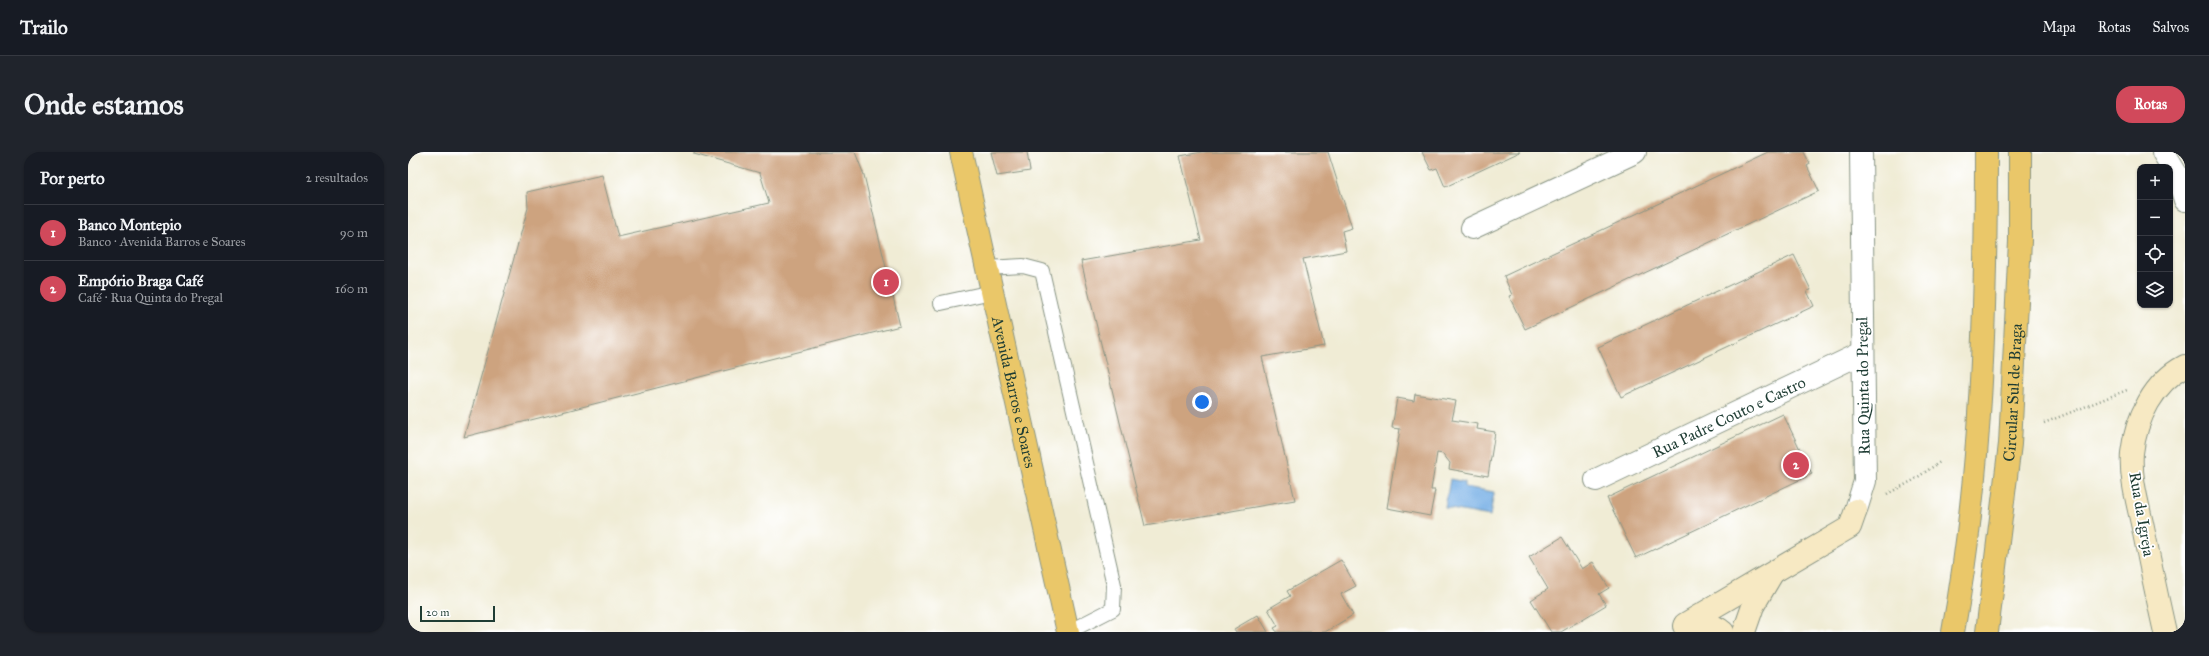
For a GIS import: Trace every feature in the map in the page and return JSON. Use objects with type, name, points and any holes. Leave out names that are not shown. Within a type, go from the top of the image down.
[{"type":"main road","name":"Avenida Barros e Soares","points":[[961,152],[1068,632]]},
{"type":"main road","name":"Circular Sul de Braga","points":[[1954,632],[1969,513],[1979,412],[1984,310],[1986,152]]},
{"type":"main road","name":"Circular Sul de Braga","points":[[1987,632],[2010,444],[2020,241],[2020,152]]},
{"type":"street","points":[[1472,228],[1635,152]]},
{"type":"street","name":"Rua Quinta do Pregal","points":[[1680,628],[1850,527],[1864,481],[1860,152]]},
{"type":"street","points":[[2163,152],[2178,175],[2185,200]]},
{"type":"street","name":"Rua Padre Couto e Castro","points":[[1596,480],[1862,353]]},
{"type":"street","name":"Rua da Igreja","points":[[2165,632],[2134,484],[2132,453],[2141,417],[2153,392],[2176,370],[2185,366]]},
{"type":"street","name":"Rua Quinta do Pregal","points":[[1744,632],[1753,606],[1773,573]]},
{"type":"street","points":[[1680,628],[1702,622],[1718,627],[1723,632]]},
{"type":"lane","points":[[986,268],[1023,266],[1042,271],[1114,585],[1114,609],[1068,632]]},
{"type":"lane","points":[[941,303],[992,292]]},
{"type":"path","points":[[2044,423],[2128,390],[2153,392]]},
{"type":"path","points":[[1856,510],[1912,481],[1940,462]]},
{"type":"water","points":[[1450,479],[1465,482],[1465,487],[1494,492],[1490,516],[1445,508]]},
{"type":"building","points":[[694,152],[855,152],[864,175],[900,326],[464,437],[528,208],[527,192],[602,175],[618,237],[769,203],[760,173],[694,154]]},
{"type":"building","points":[[991,152],[1027,152],[1030,171],[997,176]]},
{"type":"building","points":[[1202,152],[1328,152],[1352,228],[1342,231],[1346,251],[1303,259],[1324,346],[1262,357],[1295,500],[1145,526],[1081,261],[1201,240],[1180,156]]},
{"type":"building","points":[[1422,152],[1520,152],[1445,187],[1437,168],[1431,170]]},
{"type":"building","points":[[1768,152],[1804,152],[1810,164],[1807,166],[1819,191],[1525,329],[1509,296],[1512,295],[1504,276]]},
{"type":"building","points":[[1794,255],[1811,290],[1807,291],[1814,306],[1621,397],[1598,347]]},
{"type":"building","points":[[1415,394],[1456,401],[1452,420],[1478,424],[1477,429],[1495,432],[1488,476],[1449,469],[1450,463],[1443,454],[1437,453],[1431,490],[1435,490],[1430,516],[1387,508],[1400,429],[1392,428],[1397,398],[1414,401]]},
{"type":"building","points":[[1783,414],[1812,474],[1636,558],[1607,498]]},
{"type":"building","points":[[1562,537],[1582,569],[1593,562],[1609,588],[1599,594],[1606,605],[1561,632],[1551,632],[1531,600],[1548,589],[1529,557]]},
{"type":"building","points":[[1341,560],[1356,586],[1341,594],[1353,615],[1325,632],[1277,632],[1274,628],[1278,626],[1268,609],[1290,596],[1287,591]]},
{"type":"building","points":[[1258,615],[1268,632],[1236,632],[1234,629]]},
{"type":"place","name":"Banco Montepio","points":[[886,282]]},
{"type":"place","name":"Empório Braga Café","points":[[1796,465]]}]
